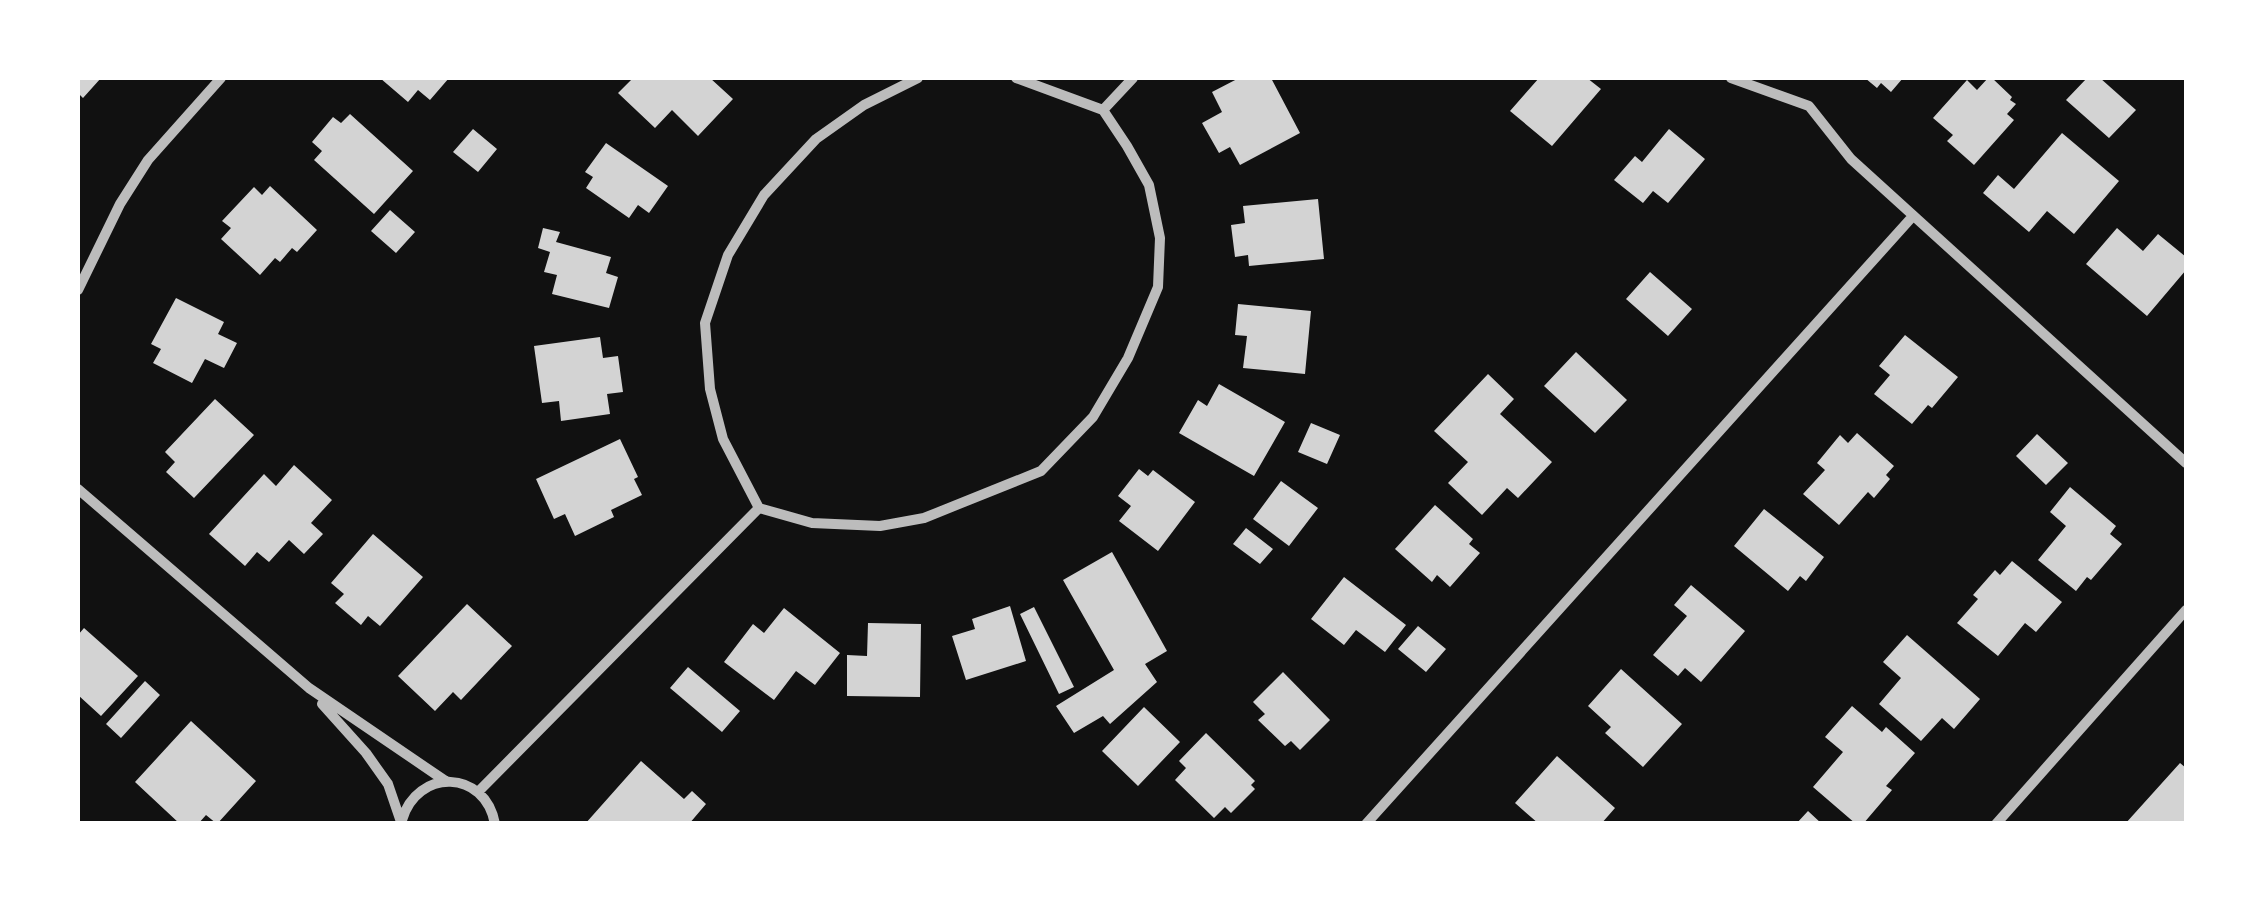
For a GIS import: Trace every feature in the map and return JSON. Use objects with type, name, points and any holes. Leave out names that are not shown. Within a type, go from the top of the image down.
[{"type":"street","points":[[78,290],[120,204],[148,160],[221,78]]},
{"type":"street","points":[[918,78],[864,105],[816,139],[764,194],[728,255],[705,324],[710,390],[724,439],[759,508],[812,522],[880,526],[924,518],[1041,470],[1093,417],[1128,358],[1158,287],[1160,238],[1149,186],[1103,110],[1016,78]]},
{"type":"street","points":[[1103,110],[1133,78]]},
{"type":"street","points":[[1731,78],[1809,106],[1851,159],[2186,463]]},
{"type":"street","points":[[1366,824],[1914,216]]},
{"type":"street","points":[[78,489],[309,688],[448,782]]},
{"type":"street","points":[[478,792],[759,508]]},
{"type":"street","points":[[1996,824],[2186,610]]},
{"type":"street","points":[[309,688],[366,752],[388,784],[401,823]]},
{"type":"street","points":[[401,823],[412,798],[434,784],[448,782],[468,785],[478,792],[490,807],[495,824]]},
{"type":"building","points":[[78,78],[101,78],[83,98],[78,93]]},
{"type":"building","points":[[380,78],[449,78],[430,100],[418,90],[408,102]]},
{"type":"building","points":[[633,78],[710,78],[733,99],[698,136],[672,110],[655,128],[618,93]]},
{"type":"building","points":[[1239,78],[1271,78],[1300,133],[1240,165],[1230,147],[1219,153],[1202,123],[1222,112],[1212,92]]},
{"type":"building","points":[[1539,78],[1587,78],[1601,89],[1552,146],[1510,111]]},
{"type":"building","points":[[1865,78],[1903,78],[1891,92],[1881,83],[1877,88]]},
{"type":"building","points":[[1988,78],[2012,97],[2010,100],[2016,104],[2007,114],[2014,120],[1974,165],[1947,141],[1953,135],[1933,118],[1967,80],[1977,90]]},
{"type":"building","points":[[2087,78],[2100,78],[2136,110],[2109,138],[2066,100]]},
{"type":"building","points":[[350,114],[413,171],[374,214],[314,160],[322,151],[312,142],[333,117],[341,123]]},
{"type":"building","points":[[473,129],[497,149],[478,172],[453,152]]},
{"type":"building","points":[[1669,129],[1705,159],[1668,203],[1653,191],[1643,203],[1614,180],[1635,156],[1642,162]]},
{"type":"building","points":[[2062,133],[2119,181],[2074,234],[2047,211],[2029,232],[1983,193],[1998,175],[2014,189]]},
{"type":"building","points":[[606,143],[668,186],[649,213],[638,205],[629,218],[586,188],[593,177],[585,172]]},
{"type":"building","points":[[270,186],[317,230],[297,252],[292,248],[280,262],[275,258],[260,275],[221,239],[231,228],[222,221],[254,187],[262,195]]},
{"type":"building","points":[[1318,199],[1324,259],[1249,266],[1248,255],[1235,257],[1231,225],[1245,223],[1243,206]]},
{"type":"building","points":[[390,210],[415,232],[396,253],[371,231]]},
{"type":"building","points":[[543,228],[560,232],[556,242],[611,257],[606,273],[618,277],[609,308],[552,294],[557,275],[544,272],[550,252],[538,248]]},
{"type":"building","points":[[2117,228],[2143,251],[2158,234],[2186,257],[2186,270],[2147,316],[2086,264]]},
{"type":"building","points":[[1650,272],[1692,309],[1668,336],[1626,299]]},
{"type":"building","points":[[176,298],[224,322],[218,334],[237,343],[224,368],[205,359],[192,383],[153,363],[161,349],[151,344]]},
{"type":"building","points":[[1238,304],[1311,311],[1305,374],[1243,368],[1247,336],[1235,335]]},
{"type":"building","points":[[1905,335],[1958,377],[1932,408],[1928,405],[1912,424],[1874,394],[1890,375],[1879,366]]},
{"type":"building","points":[[600,337],[603,358],[618,356],[623,392],[607,394],[610,414],[561,421],[559,401],[542,403],[534,346]]},
{"type":"building","points":[[1576,352],[1627,400],[1595,433],[1544,386]]},
{"type":"building","points":[[1488,374],[1514,399],[1500,414],[1552,462],[1518,498],[1507,488],[1482,515],[1448,483],[1468,462],[1434,431]]},
{"type":"building","points":[[1219,384],[1285,422],[1254,476],[1179,433],[1198,400],[1207,406]]},
{"type":"building","points":[[215,399],[254,435],[194,498],[166,472],[175,462],[165,452]]},
{"type":"building","points":[[1311,423],[1340,435],[1327,464],[1298,452]]},
{"type":"building","points":[[1857,433],[1894,466],[1886,475],[1890,479],[1874,498],[1868,492],[1839,525],[1803,494],[1825,470],[1817,463],[1840,435],[1848,443]]},
{"type":"building","points":[[2037,434],[2068,463],[2046,485],[2016,456]]},
{"type":"building","points":[[620,439],[642,495],[611,510],[614,517],[575,536],[565,514],[554,519],[536,479]]},
{"type":"building","points":[[294,465],[332,500],[311,523],[323,534],[304,554],[289,540],[269,562],[257,552],[245,566],[209,534],[264,474],[276,486]]},
{"type":"building","points":[[1139,469],[1148,476],[1153,470],[1195,502],[1158,551],[1119,521],[1131,506],[1118,496]]},
{"type":"building","points":[[1281,481],[1318,508],[1289,546],[1253,519]]},
{"type":"building","points":[[2070,487],[2116,526],[2110,534],[2122,544],[2091,580],[2087,577],[2076,591],[2038,560],[2066,526],[2050,512]]},
{"type":"building","points":[[1435,505],[1473,539],[1469,544],[1480,553],[1450,587],[1437,575],[1432,582],[1395,549]]},
{"type":"building","points":[[1764,509],[1824,557],[1806,581],[1800,576],[1788,591],[1734,546]]},
{"type":"building","points":[[1246,528],[1273,549],[1260,564],[1233,544]]},
{"type":"building","points":[[373,534],[423,577],[380,626],[368,616],[361,625],[335,603],[344,594],[331,583]]},
{"type":"building","points":[[1112,552],[1167,651],[1145,664],[1157,682],[1110,724],[1103,716],[1074,733],[1056,706],[1114,670],[1063,580]]},
{"type":"building","points":[[2012,561],[2062,602],[2036,632],[2025,623],[1998,656],[1957,623],[1978,599],[1973,595],[1995,570],[2000,575]]},
{"type":"building","points":[[1344,577],[1406,625],[1385,652],[1356,630],[1344,645],[1311,619]]},
{"type":"building","points":[[1691,585],[1745,631],[1701,682],[1685,668],[1678,676],[1653,655],[1687,616],[1674,605]]},
{"type":"building","points":[[467,604],[512,646],[461,700],[453,692],[435,711],[398,676]]},
{"type":"building","points":[[1010,606],[1026,661],[966,680],[952,636],[975,629],[972,619]]},
{"type":"building","points":[[1034,607],[1074,687],[1059,694],[1020,614]]},
{"type":"building","points":[[784,608],[840,653],[815,685],[796,671],[774,700],[724,662],[753,624],[764,633]]},
{"type":"building","points":[[868,623],[921,624],[920,697],[847,696],[847,655],[867,656]]},
{"type":"building","points":[[1418,626],[1446,649],[1426,672],[1398,649]]},
{"type":"building","points":[[84,628],[138,676],[101,716],[78,695],[78,635]]},
{"type":"building","points":[[1907,635],[1980,699],[1954,729],[1942,718],[1921,741],[1879,704],[1901,678],[1883,662]]},
{"type":"building","points":[[688,667],[740,711],[722,732],[670,688]]},
{"type":"building","points":[[1621,669],[1682,724],[1643,767],[1605,733],[1611,727],[1588,706]]},
{"type":"building","points":[[1283,672],[1330,720],[1300,750],[1291,741],[1285,746],[1258,720],[1265,714],[1253,702]]},
{"type":"building","points":[[145,681],[160,695],[121,738],[106,724]]},
{"type":"building","points":[[1852,706],[1882,732],[1886,727],[1915,753],[1886,786],[1892,790],[1863,824],[1856,824],[1813,787],[1843,752],[1825,737]]},
{"type":"building","points":[[1144,707],[1180,742],[1138,786],[1102,751]]},
{"type":"building","points":[[191,721],[256,781],[217,824],[206,815],[198,824],[180,824],[135,782]]},
{"type":"building","points":[[1206,733],[1255,781],[1251,785],[1255,789],[1231,813],[1225,807],[1214,818],[1175,780],[1186,768],[1179,761]]},
{"type":"building","points":[[1557,756],[1615,808],[1601,824],[1539,824],[1515,803]]},
{"type":"building","points":[[641,761],[684,799],[692,791],[706,804],[689,824],[585,824]]},
{"type":"building","points":[[2180,763],[2186,768],[2186,824],[2125,824]]},
{"type":"building","points":[[1808,811],[1822,824],[1796,824]]}]
